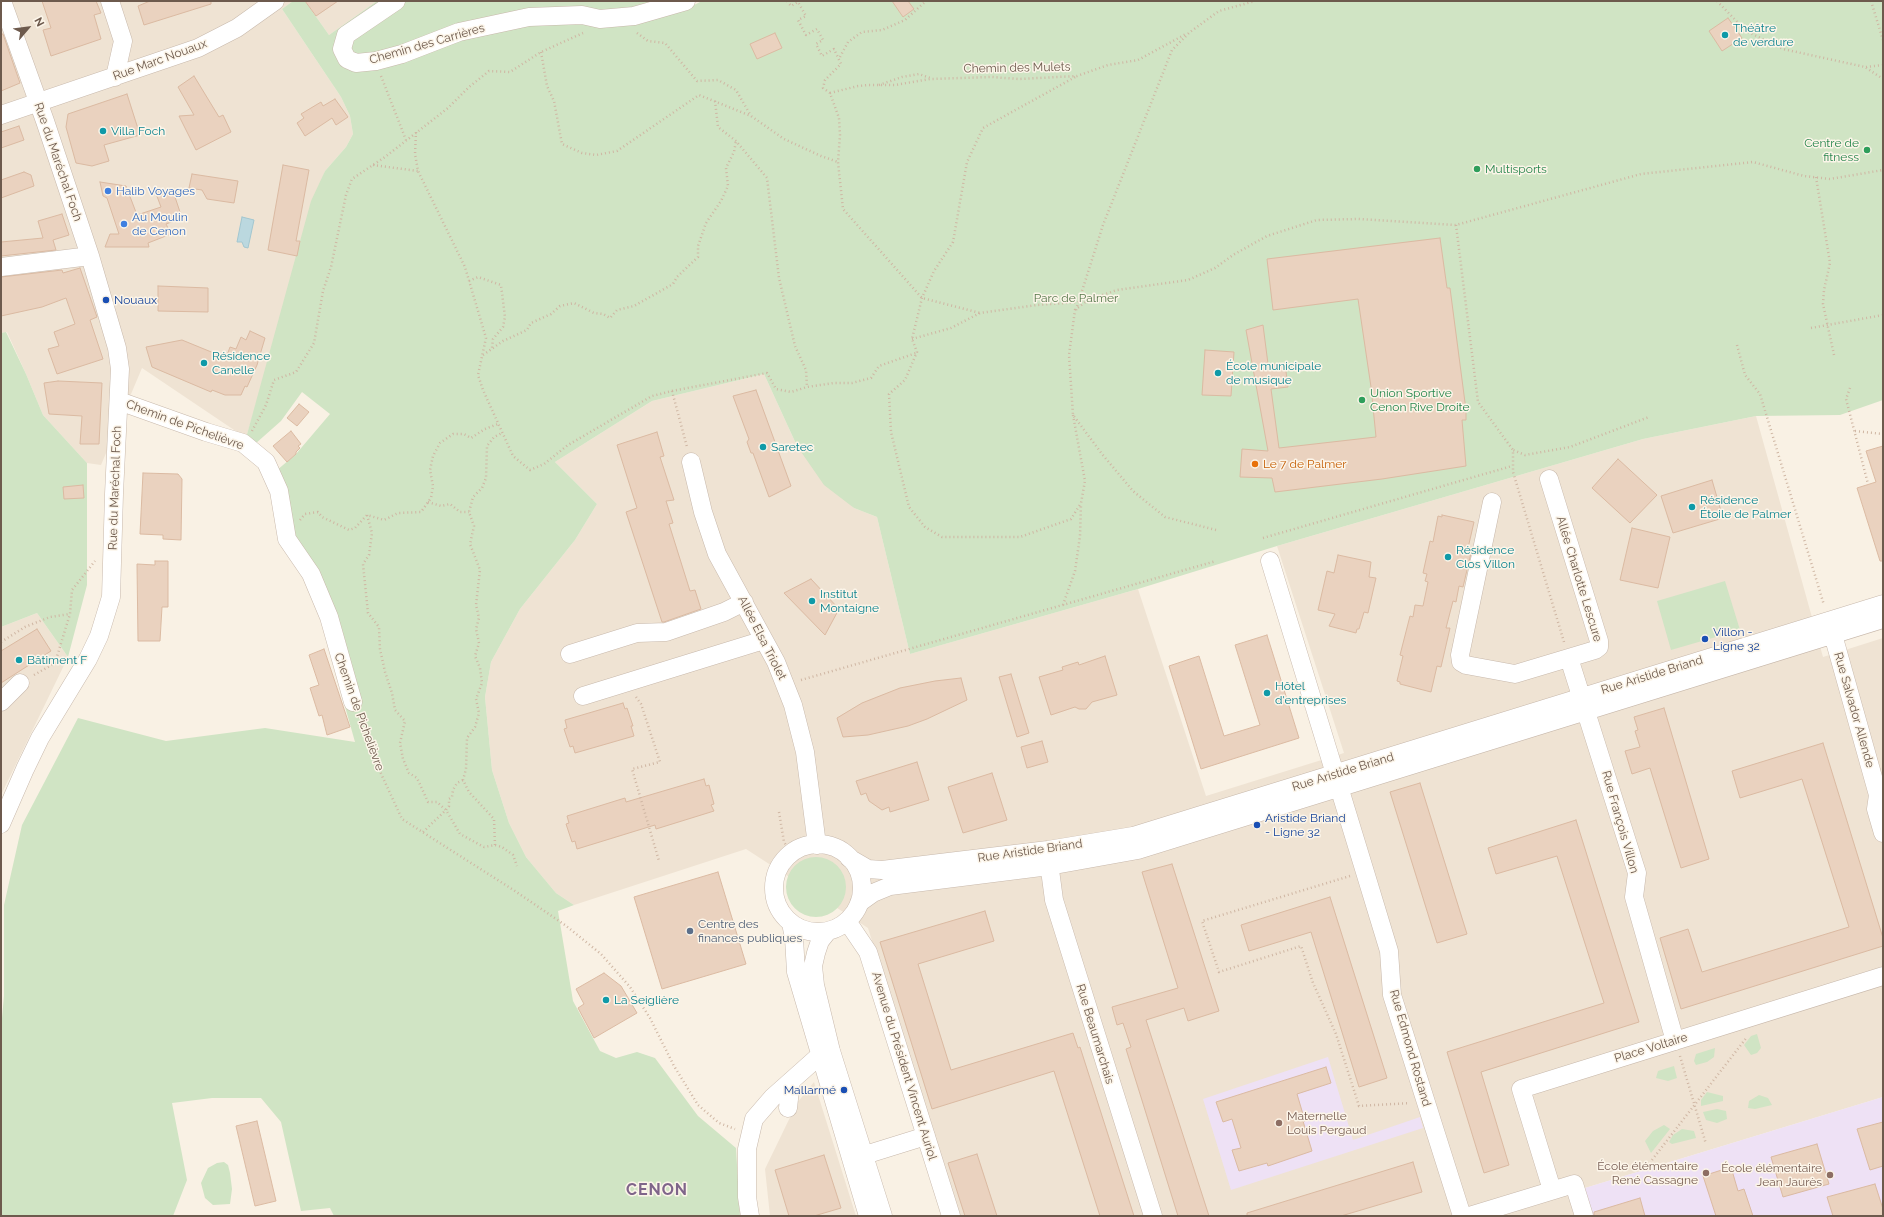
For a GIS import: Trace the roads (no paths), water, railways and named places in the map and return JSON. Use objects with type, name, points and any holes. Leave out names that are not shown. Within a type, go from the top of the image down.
[{"type":"street","name":"Rue du Maréchal Foch","points":[[1,824],[37,744],[88,659],[99,636],[111,597],[114,542],[114,486],[120,369],[117,348],[90,256],[2,1]]},
{"type":"street","points":[[110,1],[123,41],[115,77]]},
{"type":"street","name":"Rue Marc Nouaux","points":[[1,116],[198,48],[237,28],[275,1]]},
{"type":"street","name":"Chemin des Carrières","points":[[396,1],[346,34],[342,49],[347,58],[356,63],[376,61],[402,54],[458,32],[528,17],[582,15],[607,18],[634,16],[686,1]]},
{"type":"street","points":[[1,267],[90,256]]},
{"type":"street","name":"Chemin de Pichelièvre","points":[[119,401],[206,432],[243,443],[266,462],[279,491],[287,538],[311,574],[329,617],[353,702]]},
{"type":"street","name":"Allée Elsa Triolet","points":[[691,462],[703,512],[717,554],[764,640],[785,684],[793,705],[805,752],[817,845]]},
{"type":"street","name":"Allée Charlotte Lescure","points":[[1492,502],[1460,655],[1461,662],[1466,665],[1515,674],[1595,650],[1599,647],[1599,641],[1549,479]]},
{"type":"street","name":"Rue Edmond Rostand","points":[[1270,561],[1389,951],[1392,995],[1462,1216]]},
{"type":"street","points":[[570,654],[637,633],[666,632],[724,612],[744,602]]},
{"type":"street","name":"Rue Aristide Briand","points":[[1831,628],[1883,604]]},
{"type":"street","name":"Rue Aristide Briand","points":[[849,858],[868,869],[882,870],[1138,850],[1233,822],[1338,780],[1583,704],[1831,628],[1883,619]]},
{"type":"street","name":"Rue Salvador Allende","points":[[1831,628],[1878,795],[1876,809],[1883,832]]},
{"type":"street","points":[[583,696],[764,640]]},
{"type":"street","points":[[1569,658],[1583,704]]},
{"type":"street","points":[[1,702],[20,683]]},
{"type":"street","name":"Rue François Villon","points":[[1583,704],[1637,873],[1634,897],[1675,1041]]},
{"type":"street","points":[[817,845],[829,846],[840,850],[849,858],[861,879],[862,891],[859,903],[852,916],[842,926],[828,931],[815,932],[802,930],[791,923],[782,914],[774,888],[776,875],[782,863],[791,853],[803,847],[817,845]]},
{"type":"street","name":"Rue Aristide Briand","points":[[859,903],[873,893],[890,886],[1048,858]]},
{"type":"street","name":"Rue Beaumarchais","points":[[1048,858],[1054,900],[1153,1216]]},
{"type":"street","name":"Avenue du Président Vincent Auriol","points":[[847,921],[868,952],[951,1216]]},
{"type":"street","points":[[791,923],[794,938],[796,972],[825,1053],[857,1158],[868,1216]]},
{"type":"street","points":[[825,1053],[813,966],[820,941],[828,931]]},
{"type":"street","name":"Place Voltaire","points":[[1552,1190],[1521,1089],[1883,976]]},
{"type":"street","points":[[750,1216],[747,1190],[747,1149],[754,1120],[773,1096],[825,1053]]},
{"type":"street","points":[[788,1108],[791,1081]]},
{"type":"street","points":[[857,1158],[926,1136]]},
{"type":"street","points":[[857,1158],[883,1216]]},
{"type":"street","points":[[1469,1216],[1574,1184],[1584,1216]]},
{"type":"water","points":[[242,217],[254,220],[248,248],[244,247],[242,242],[237,242]]},
{"type":"place","name":"Théâtre de verdure","points":[[1725,35]]},
{"type":"place","name":"Villa Foch","points":[[103,131]]},
{"type":"place","name":"Centre de fitness","points":[[1867,150]]},
{"type":"place","name":"Multisports","points":[[1477,169]]},
{"type":"place","name":"Halib Voyages","points":[[108,191]]},
{"type":"place","name":"Au Moulin de Cenon","points":[[124,224]]},
{"type":"place","name":"Nouaux","points":[[106,300]]},
{"type":"place","name":"Résidence Canelle","points":[[204,363]]},
{"type":"place","name":"École municipale de musique","points":[[1218,373]]},
{"type":"place","name":"Union Sportive Cenon Rive Droite","points":[[1362,400]]},
{"type":"place","name":"Saretec","points":[[763,447]]},
{"type":"place","name":"Le 7 de Palmer","points":[[1255,464]]},
{"type":"place","name":"Résidence Étoile de Palmer","points":[[1692,507]]},
{"type":"place","name":"Résidence Clos Villon","points":[[1448,557]]},
{"type":"place","name":"Institut Montaigne","points":[[812,601]]},
{"type":"place","name":"Villon - Ligne 32","points":[[1705,639]]},
{"type":"place","name":"Bâtiment F","points":[[19,660]]},
{"type":"place","name":"Hôtel d'entreprises","points":[[1267,693]]},
{"type":"place","name":"Aristide Briand - Ligne 32","points":[[1257,825]]},
{"type":"place","name":"Centre des finances publiques","points":[[690,931]]},
{"type":"place","name":"La Seiglière","points":[[606,1000]]},
{"type":"place","name":"Mallarmé","points":[[844,1090]]},
{"type":"place","name":"Maternelle Louis Pergaud","points":[[1279,1123]]},
{"type":"place","name":"École élémentaire René Cassagne","points":[[1706,1173]]},
{"type":"place","name":"École élémentaire Jean Jaurès","points":[[1830,1175]]},
{"type":"district","name":"CENON","points":[[657,1190]]},
{"type":"park label","name":"Parc de Palmer","points":[[1076,298]]}]
